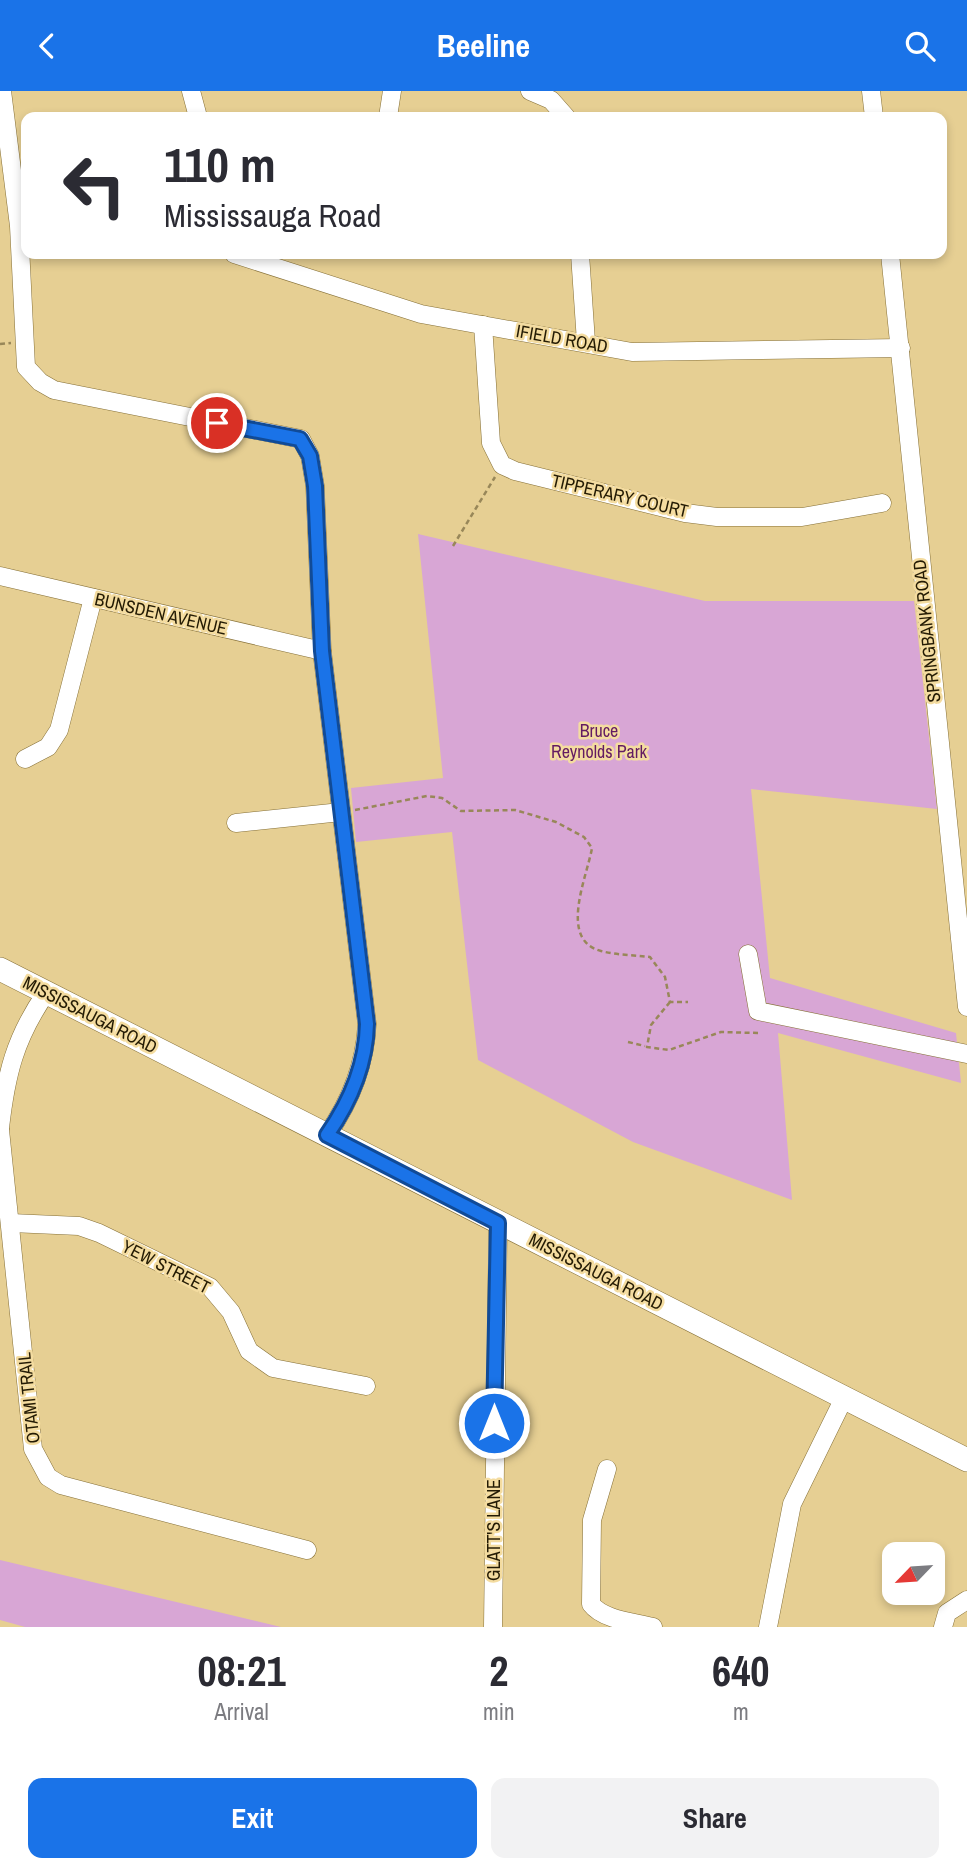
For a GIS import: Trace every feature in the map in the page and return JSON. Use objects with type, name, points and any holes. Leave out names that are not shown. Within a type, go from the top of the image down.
[{"type":"main road","name":"MISSISSAUGA ROAD","points":[[0,969],[967,1461]]},
{"type":"street","points":[[2,91],[21,212]]},
{"type":"street","points":[[191,91],[197,112]]},
{"type":"street","points":[[389,112],[392,91]]},
{"type":"street","points":[[530,91],[551,100],[562,112]]},
{"type":"street","points":[[872,91],[874,112]]},
{"type":"street","points":[[24,259],[26,367],[40,382],[54,390],[300,439],[310,456],[315,486],[322,651],[367,1024],[366,1052],[341,1115],[327,1135]]},
{"type":"street","name":"IFIELD ROAD","points":[[249,259],[421,314],[632,352],[901,348]]},
{"type":"street","points":[[580,259],[586,342]]},
{"type":"street","name":"SPRINGBANK ROAD","points":[[891,259],[923,601],[967,1007]]},
{"type":"street","points":[[483,325],[491,443],[502,464]]},
{"type":"street","name":"TIPPERARY COURT","points":[[502,464],[515,471],[672,509],[717,517],[802,517],[882,503]]},
{"type":"street","name":"BUNSDEN AVENUE","points":[[0,576],[322,651]]},
{"type":"street","points":[[25,759],[48,747],[59,730],[93,598]]},
{"type":"street","points":[[236,823],[341,812]]},
{"type":"street","points":[[748,954],[758,1011],[967,1054]]},
{"type":"street","name":"OTAMI TRAIL","points":[[46,993],[20,1037],[9,1064],[0,1129],[33,1449],[48,1477],[61,1485],[307,1550]]},
{"type":"street","name":"YEW STREET","points":[[11,1223],[79,1226],[99,1233],[210,1287],[232,1312],[249,1351],[273,1368],[366,1386]]},
{"type":"street","name":"GLATT'S LANE","points":[[493,1627],[498,1223]]},
{"type":"street","points":[[768,1627],[792,1504],[845,1398]]},
{"type":"street","points":[[607,1469],[592,1520],[591,1604],[606,1615],[653,1627]]},
{"type":"street","points":[[943,1627],[947,1613],[967,1600]]},
{"type":"path","points":[[453,546],[502,464]]},
{"type":"path","points":[[341,812],[427,796],[442,798],[461,811],[515,810],[556,822],[583,837],[592,848],[576,923],[582,940],[598,951],[650,957],[665,977],[670,1002]]},
{"type":"path","points":[[670,1002],[688,1002]]},
{"type":"path","points":[[647,1047],[651,1025],[670,1002]]},
{"type":"path","points":[[628,1042],[669,1051],[721,1032],[758,1033]]},
{"type":"green space","name":"Bruce Reynolds Park","points":[[418,534],[705,601],[914,601],[937,809],[751,789],[770,978],[956,1033],[961,1083],[778,1033],[792,1200],[633,1142],[478,1060],[452,832],[356,842],[351,788],[443,778]]},
{"type":"green space","points":[[0,1560],[281,1627],[25,1627],[0,1620]]},
{"type":"route","points":[[217,423],[300,439],[310,456],[315,486],[322,651],[367,1024],[366,1052],[341,1115],[327,1135],[498,1223],[495,1262],[494,1423]]}]
